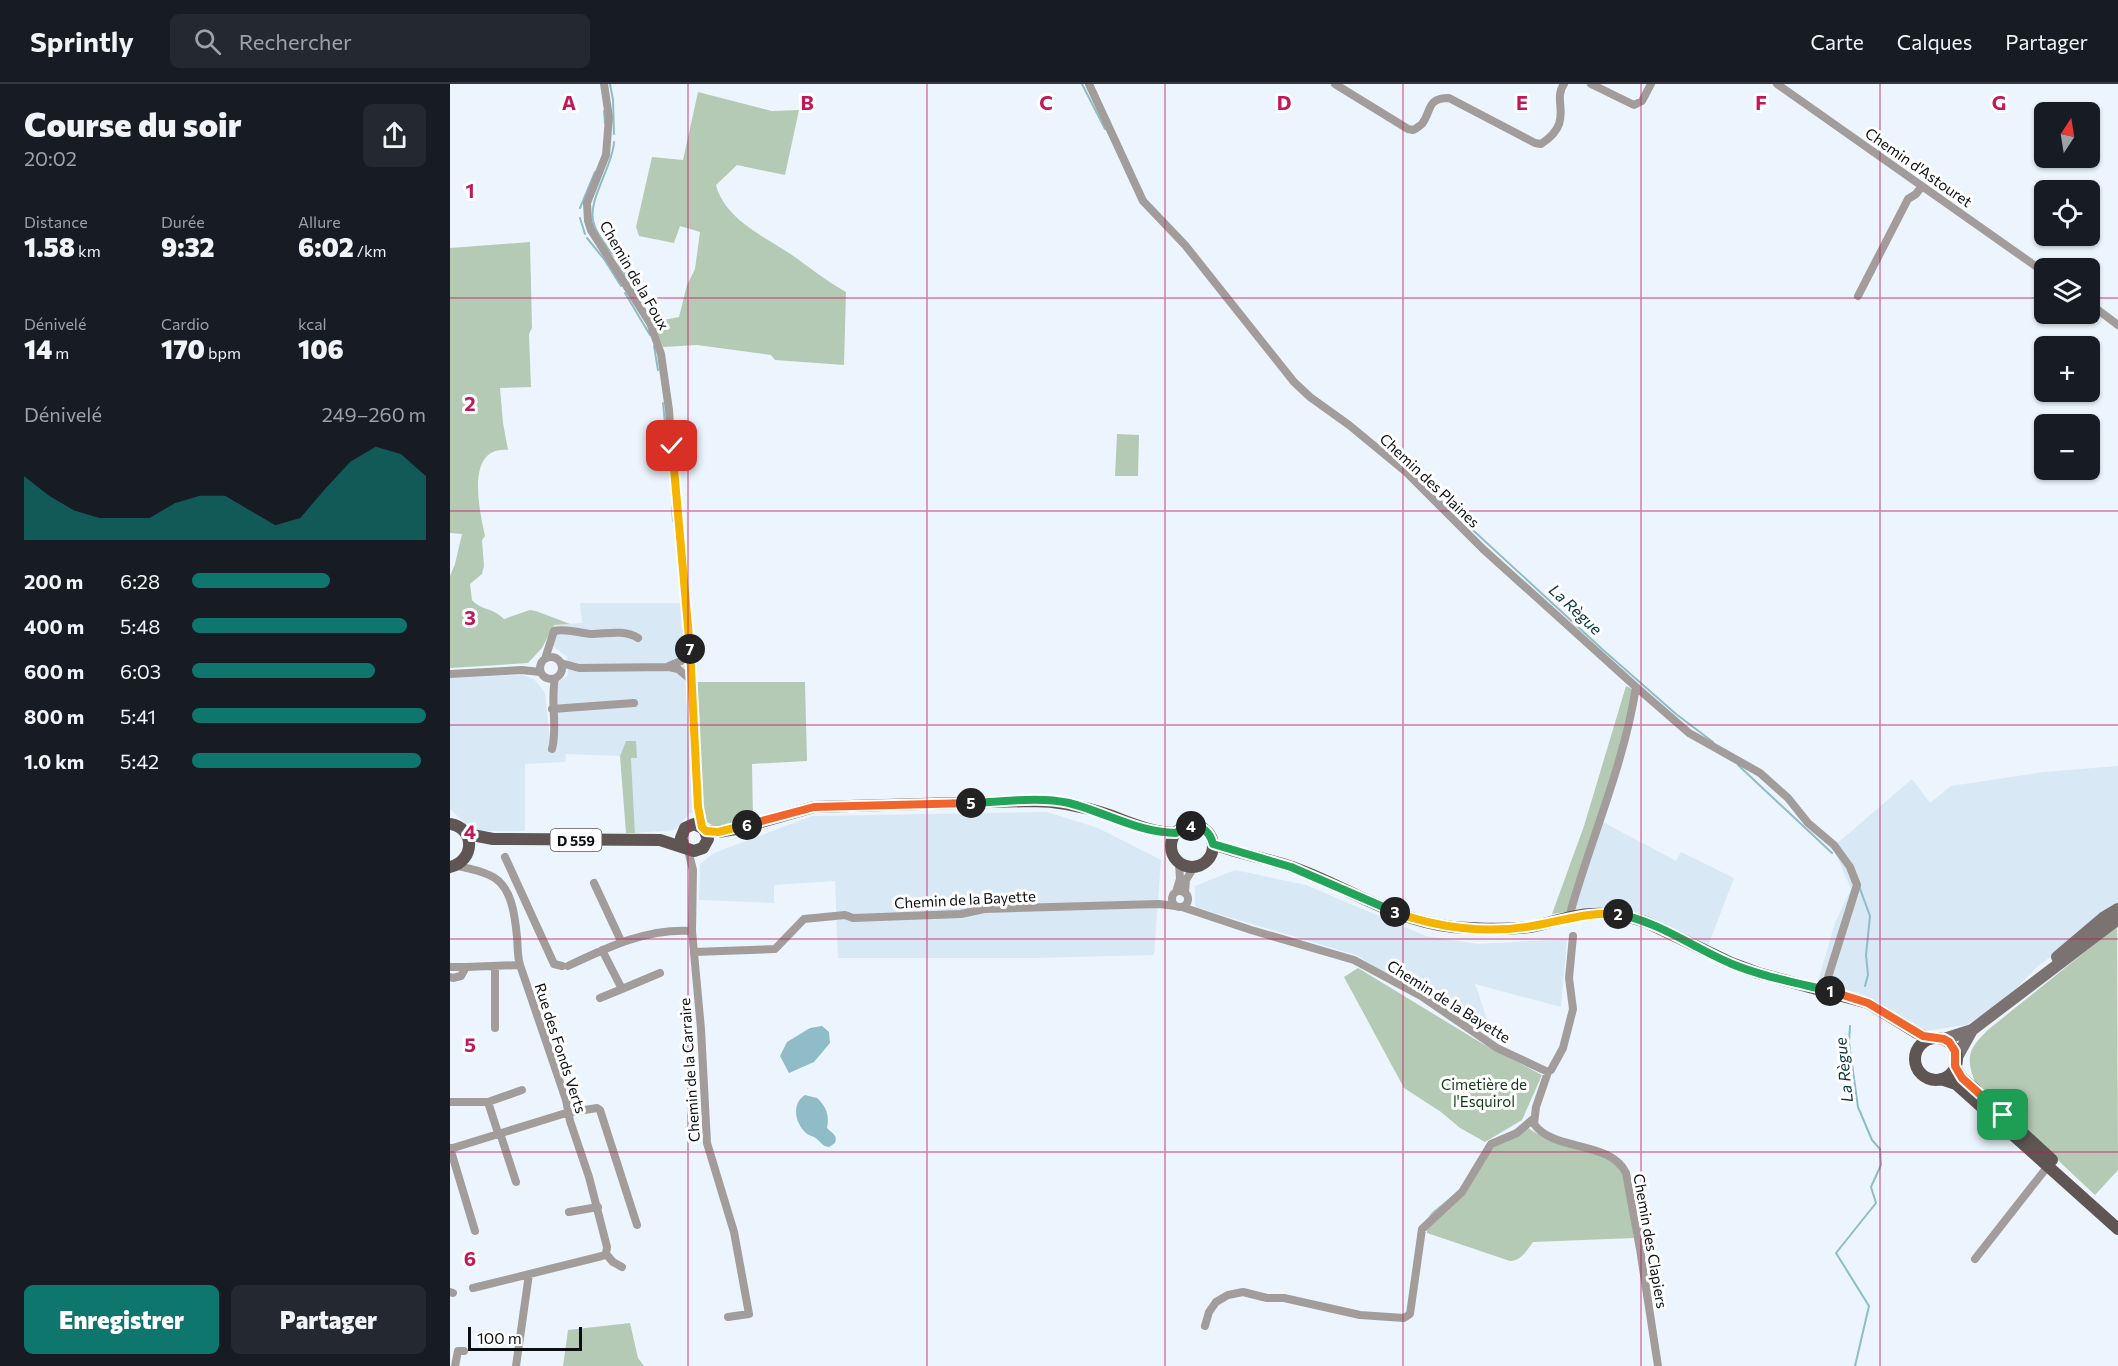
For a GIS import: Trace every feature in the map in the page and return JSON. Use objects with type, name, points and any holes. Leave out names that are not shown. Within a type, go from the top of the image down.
[{"type":"main road","points":[[694,838],[811,813],[874,806],[1048,801],[1085,808],[1139,827],[1166,833],[1176,833],[1188,826],[1197,826],[1207,832],[1213,844],[1210,857],[1200,866],[1194,867],[1179,862],[1172,850],[1139,827]]},
{"type":"main road","points":[[450,824],[462,828],[469,840],[469,859],[453,866]]},
{"type":"main road","points":[[1172,850],[1176,833]]},
{"type":"main road","name":"D 559","points":[[467,834],[493,840],[694,838]]},
{"type":"main road","name":"D 559","points":[[469,859],[493,840]]},
{"type":"main road","points":[[1213,844],[1291,867],[1387,909],[1429,923],[1465,928],[1502,928],[1531,927],[1572,916],[1602,913],[1631,917],[1758,973],[1868,1003],[1930,1039]]},
{"type":"main road","points":[[1210,857],[1248,855]]},
{"type":"main road","points":[[2029,986],[2049,963],[2103,918],[2118,909]]},
{"type":"main road","points":[[1916,1053],[1924,1042],[1930,1039],[1944,1039],[1972,1030],[2118,919]]},
{"type":"main road","points":[[1891,1018],[1909,1039],[1916,1053],[1916,1066],[1919,1071],[1929,1078],[1956,1084],[2118,1228]]},
{"type":"main road","points":[[1941,1079],[1947,1076],[1972,1030]]},
{"type":"main road","points":[[1944,1039],[1953,1046],[1962,1078],[2066,1172],[2118,1228]]},
{"type":"street","name":"Chemin de la Foux","points":[[604,84],[608,133],[606,155],[587,203],[588,221],[597,240],[651,323],[661,354],[669,410],[690,653],[698,807],[694,838]]},
{"type":"street","name":"Chemin des Plaines","points":[[1089,84],[1143,201],[1185,245],[1294,382],[1406,472],[1483,549],[1689,733],[1760,773],[1788,798],[1808,823],[1834,845],[1850,867],[1857,885],[1824,990]]},
{"type":"street","points":[[1335,84],[1408,129],[1413,130],[1422,124],[1434,101],[1449,98],[1541,144],[1558,129],[1561,118],[1561,88],[1564,84]]},
{"type":"street","points":[[1591,84],[1634,105],[1642,101],[1651,84]]},
{"type":"street","name":"Chemin d'Astouret","points":[[1778,84],[2034,265]]},
{"type":"street","points":[[1858,296],[1908,199],[1922,186]]},
{"type":"street","points":[[2100,312],[2118,325]]},
{"type":"street","points":[[552,749],[554,739],[552,693],[547,672],[550,638],[554,631],[564,629],[588,634],[617,632],[638,638]]},
{"type":"street","points":[[547,672],[562,669],[550,646]]},
{"type":"street","points":[[669,666],[679,662],[690,653]]},
{"type":"street","points":[[558,660],[579,668]]},
{"type":"street","points":[[547,672],[558,660]]},
{"type":"street","points":[[679,662],[691,670]]},
{"type":"street","points":[[450,674],[669,666],[678,669],[691,680]]},
{"type":"street","points":[[1572,916],[1571,910],[1583,870],[1605,810],[1636,687]]},
{"type":"street","points":[[552,709],[634,703]]},
{"type":"street","name":"Chemin de la Carraire","points":[[694,838],[692,931],[701,1029],[707,1143],[734,1232],[749,1314],[729,1317]]},
{"type":"street","points":[[505,857],[554,964],[565,966],[621,941],[676,930],[692,931]]},
{"type":"street","points":[[469,859],[508,893],[519,888]]},
{"type":"street","points":[[1179,862],[1180,900]]},
{"type":"street","points":[[1180,900],[1186,880],[1194,867]]},
{"type":"street","points":[[594,883],[621,941]]},
{"type":"street","name":"Rue des Fonds Verts","points":[[508,893],[514,907],[520,965],[598,1207],[607,1246],[606,1254]]},
{"type":"street","name":"Chemin de la Bayette","points":[[694,952],[775,948],[804,919],[845,915],[853,918],[961,914],[984,909],[1159,904],[1180,900],[1198,914],[1354,960],[1421,996],[1497,1048],[1548,1072]]},
{"type":"street","points":[[1205,1326],[1209,1312],[1216,1302],[1235,1292],[1267,1298],[1284,1298],[1360,1315],[1404,1318],[1410,1314],[1422,1229],[1462,1192],[1491,1144],[1517,1133],[1533,1119],[1548,1072],[1563,1048],[1573,1009],[1569,978],[1574,936]]},
{"type":"street","points":[[602,950],[622,989]]},
{"type":"street","points":[[450,967],[520,965]]},
{"type":"street","points":[[450,977],[461,976],[465,967]]},
{"type":"street","points":[[495,967],[495,1028]]},
{"type":"street","points":[[600,998],[660,974]]},
{"type":"street","points":[[450,1102],[488,1101],[522,1090]]},
{"type":"street","points":[[488,1101],[516,1182]]},
{"type":"street","points":[[475,1231],[450,1148],[569,1112],[597,1108],[600,1110],[637,1225]]},
{"type":"street","name":"Chemin des Clapiers","points":[[1533,1119],[1538,1131],[1608,1155],[1621,1164],[1626,1173],[1658,1366]]},
{"type":"street","points":[[1975,1259],[2048,1166]]},
{"type":"street","points":[[569,1212],[598,1207]]},
{"type":"street","points":[[473,1288],[606,1254],[612,1262],[622,1267]]},
{"type":"street","points":[[516,1366],[529,1275]]},
{"type":"street","points":[[455,1366],[458,1351],[464,1351]]},
{"type":"shaded area","points":[[580,603],[682,603],[697,812],[690,813],[675,830],[635,833],[631,758],[636,742],[626,741],[620,756],[566,754],[565,762],[525,764],[525,831],[473,831],[450,809],[450,678],[523,675],[534,679],[545,693],[550,740],[555,692],[560,681],[568,675],[567,657],[552,645],[550,630],[554,625],[582,623]]},
{"type":"shaded area","points":[[2118,766],[2118,907],[2038,966],[2002,1003],[1966,1025],[1926,1031],[1881,1005],[1818,981],[1835,923],[1851,889],[1833,847],[1912,779],[1930,803],[1951,786],[2044,772]]},
{"type":"shaded area","points":[[1047,812],[1098,828],[1161,860],[1154,955],[1035,958],[838,958],[835,881],[774,885],[774,903],[699,900],[700,864],[714,853],[812,816]]},
{"type":"shaded area","points":[[1603,822],[1676,861],[1681,852],[1734,878],[1708,946],[1657,921],[1575,911],[1588,860]]},
{"type":"shaded area","points":[[1235,870],[1306,885],[1426,936],[1478,944],[1567,939],[1561,1007],[1475,984],[1488,1022],[1489,1040],[1356,955],[1195,907],[1195,886]]},
{"type":"green space","points":[[698,92],[772,111],[799,110],[785,175],[737,165],[716,185],[727,207],[736,217],[756,233],[846,292],[844,365],[775,360],[771,355],[697,345],[663,347],[653,322],[679,317],[687,285],[695,269],[700,232],[680,226],[674,243],[639,236],[636,227],[652,157],[683,160]]},
{"type":"green space","points":[[530,242],[531,387],[500,388],[508,450],[494,452],[485,458],[480,469],[478,497],[485,536],[482,540],[484,566],[482,574],[470,584],[472,600],[504,619],[530,610],[570,624],[554,625],[542,648],[528,663],[450,668],[450,576],[462,534],[450,533],[450,248]]},
{"type":"green space","points":[[1117,434],[1139,435],[1138,476],[1115,476]]},
{"type":"green space","points":[[695,682],[805,682],[807,761],[752,764],[753,820],[718,829],[707,822],[704,816],[694,701]]},
{"type":"green space","points":[[1626,686],[1638,692],[1575,911],[1552,914],[1584,826]]},
{"type":"green space","points":[[626,741],[636,741],[637,758],[631,758],[635,833],[626,833],[620,756]]},
{"type":"green space","points":[[2117,926],[2118,1170],[2095,1195],[1975,1082],[1970,1059],[1973,1047],[1989,1029]]},
{"type":"green space","name":"Cimetière de l'Esquirol","points":[[1358,968],[1483,1044],[1542,1075],[1522,1120],[1485,1142],[1460,1128],[1441,1112],[1404,1088],[1344,977]]},
{"type":"green space","points":[[1522,1124],[1536,1133],[1615,1161],[1625,1177],[1634,1238],[1533,1242],[1521,1257],[1510,1261],[1427,1233],[1425,1222],[1432,1212],[1461,1189],[1483,1152]]},
{"type":"green space","points":[[630,1323],[638,1358],[644,1366],[563,1366],[568,1330]]},
{"type":"water","points":[[822,1026],[829,1032],[830,1043],[814,1062],[789,1073],[780,1056],[787,1042],[810,1028]]},
{"type":"water","points":[[805,1095],[817,1098],[825,1108],[828,1115],[827,1128],[836,1138],[835,1143],[829,1147],[807,1134],[799,1124],[796,1108]]},
{"type":"waterway","points":[[610,84],[614,134]]},
{"type":"waterway","name":"La Règue","points":[[1082,84],[1105,129]]},
{"type":"waterway","points":[[604,111],[605,123]]},
{"type":"waterway","points":[[614,142],[613,152],[597,195],[593,215],[597,233],[614,256]]},
{"type":"waterway","points":[[580,208],[595,172]]},
{"type":"waterway","points":[[580,218],[585,234]]},
{"type":"waterway","points":[[587,238],[621,286]]},
{"type":"waterway","points":[[618,263],[636,292]]},
{"type":"waterway","points":[[625,293],[650,335]]},
{"type":"waterway","points":[[654,346],[658,370]]},
{"type":"waterway","points":[[663,403],[667,443]]},
{"type":"waterway","points":[[667,448],[668,455]]},
{"type":"waterway","name":"La Règue","points":[[1437,497],[1602,649],[1676,714],[1713,742]]},
{"type":"waterway","points":[[672,506],[673,521]]},
{"type":"waterway","points":[[681,594],[684,633]]},
{"type":"waterway","points":[[691,756],[693,785]]},
{"type":"waterway","name":"La Règue","points":[[1738,765],[1832,853]]},
{"type":"waterway","name":"La Règue","points":[[1859,886],[1870,916],[1866,955],[1868,975],[1865,986]]},
{"type":"waterway","name":"La Règue","points":[[1850,1026],[1849,1043],[1858,1107],[1872,1140],[1880,1149],[1881,1165],[1871,1187],[1876,1203],[1836,1253],[1869,1306],[1855,1366]]},
{"type":"route","points":[[672,446],[687,613],[698,807],[702,827],[706,831],[718,832],[735,829],[814,807],[1048,801],[1085,808],[1139,827],[1166,833],[1176,833],[1188,826],[1197,826],[1207,832],[1213,844],[1291,867],[1387,909],[1429,923],[1465,928],[1531,927],[1572,916],[1619,914],[1646,922],[1731,963],[1758,973],[1868,1003],[1923,1036],[1930,1039],[1944,1039],[1953,1046],[1957,1057],[1955,1066],[1962,1078],[2003,1115]]}]
